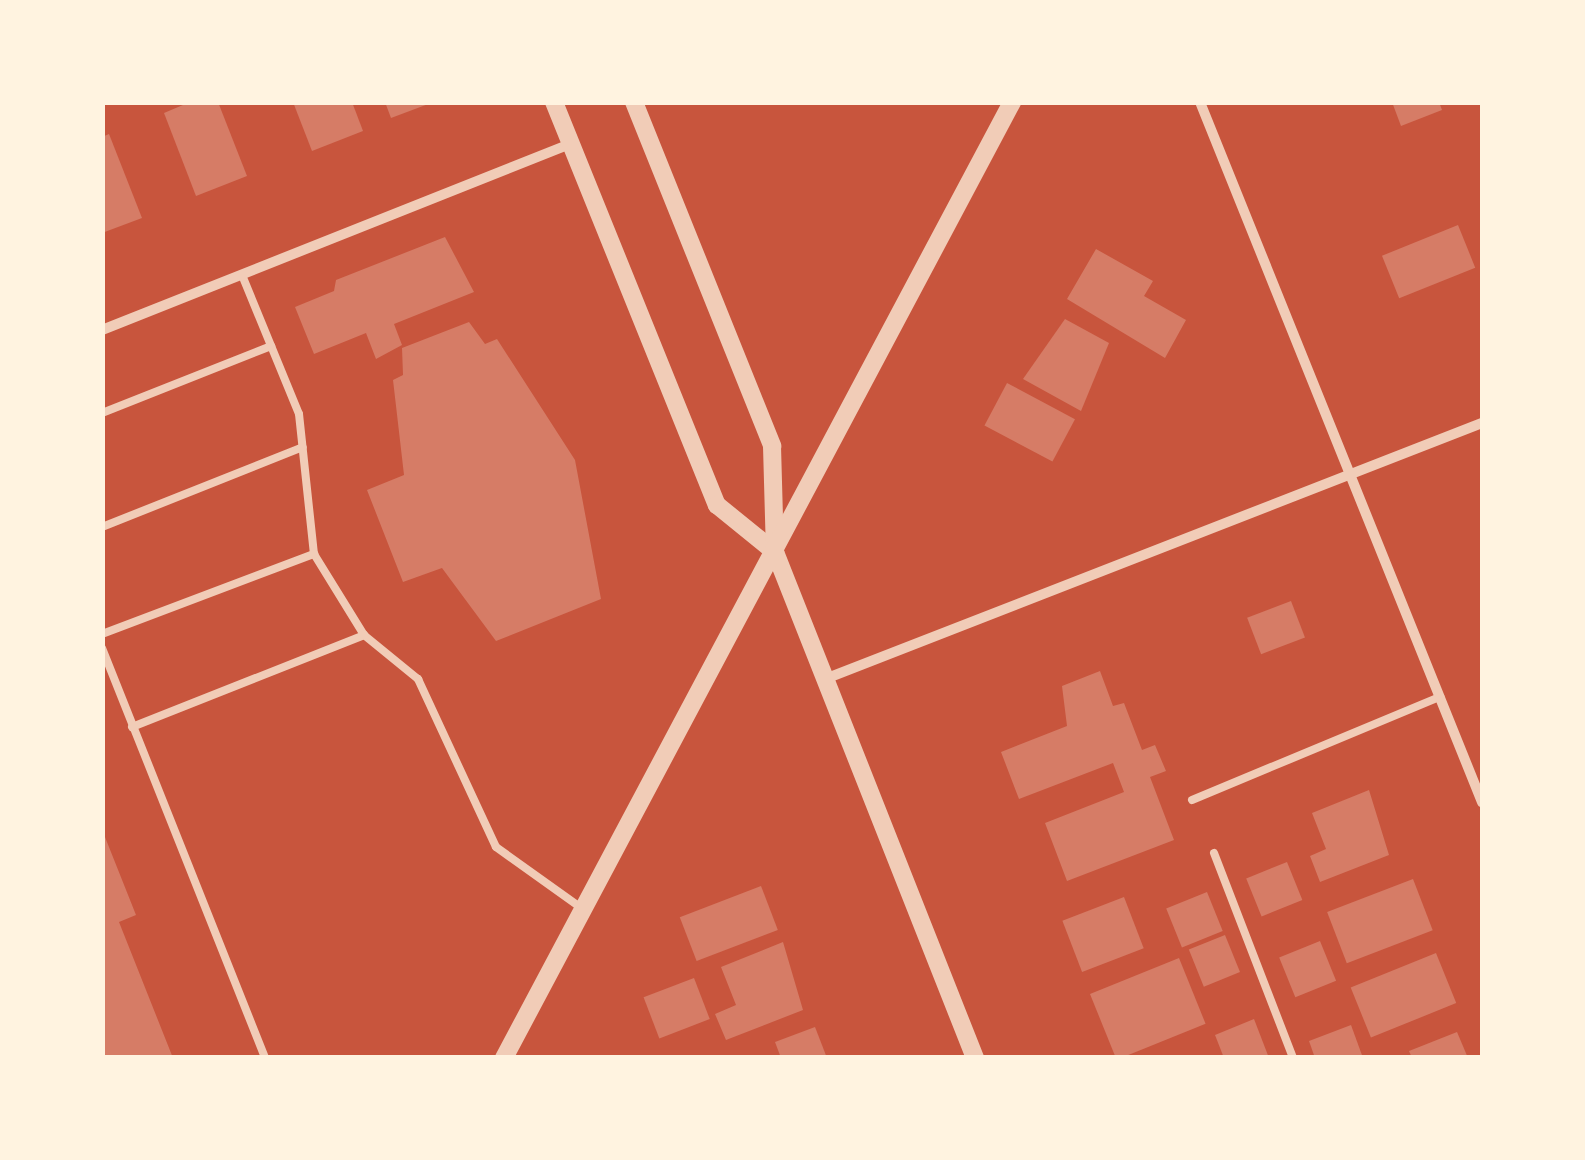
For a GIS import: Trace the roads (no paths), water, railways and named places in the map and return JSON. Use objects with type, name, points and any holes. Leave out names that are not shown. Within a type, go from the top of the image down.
[{"type":"street","points":[[554,102],[717,505],[775,552]]},
{"type":"street","points":[[634,102],[772,446],[775,552],[975,1058]]},
{"type":"street","points":[[504,1058],[1012,102]]},
{"type":"street","points":[[1200,102],[1482,802]]},
{"type":"street","points":[[102,330],[570,144]]},
{"type":"street","points":[[825,679],[1482,422]]},
{"type":"lane","points":[[242,275],[299,414],[314,554],[364,636],[418,679],[496,846],[583,910]]},
{"type":"lane","points":[[102,413],[271,346]]},
{"type":"lane","points":[[102,527],[303,447]]},
{"type":"lane","points":[[102,634],[314,554]]},
{"type":"lane","points":[[132,727],[364,636]]},
{"type":"lane","points":[[102,648],[175,840],[266,1058]]},
{"type":"lane","points":[[1192,800],[1440,697]]},
{"type":"lane","points":[[1214,853],[1293,1058]]}]
